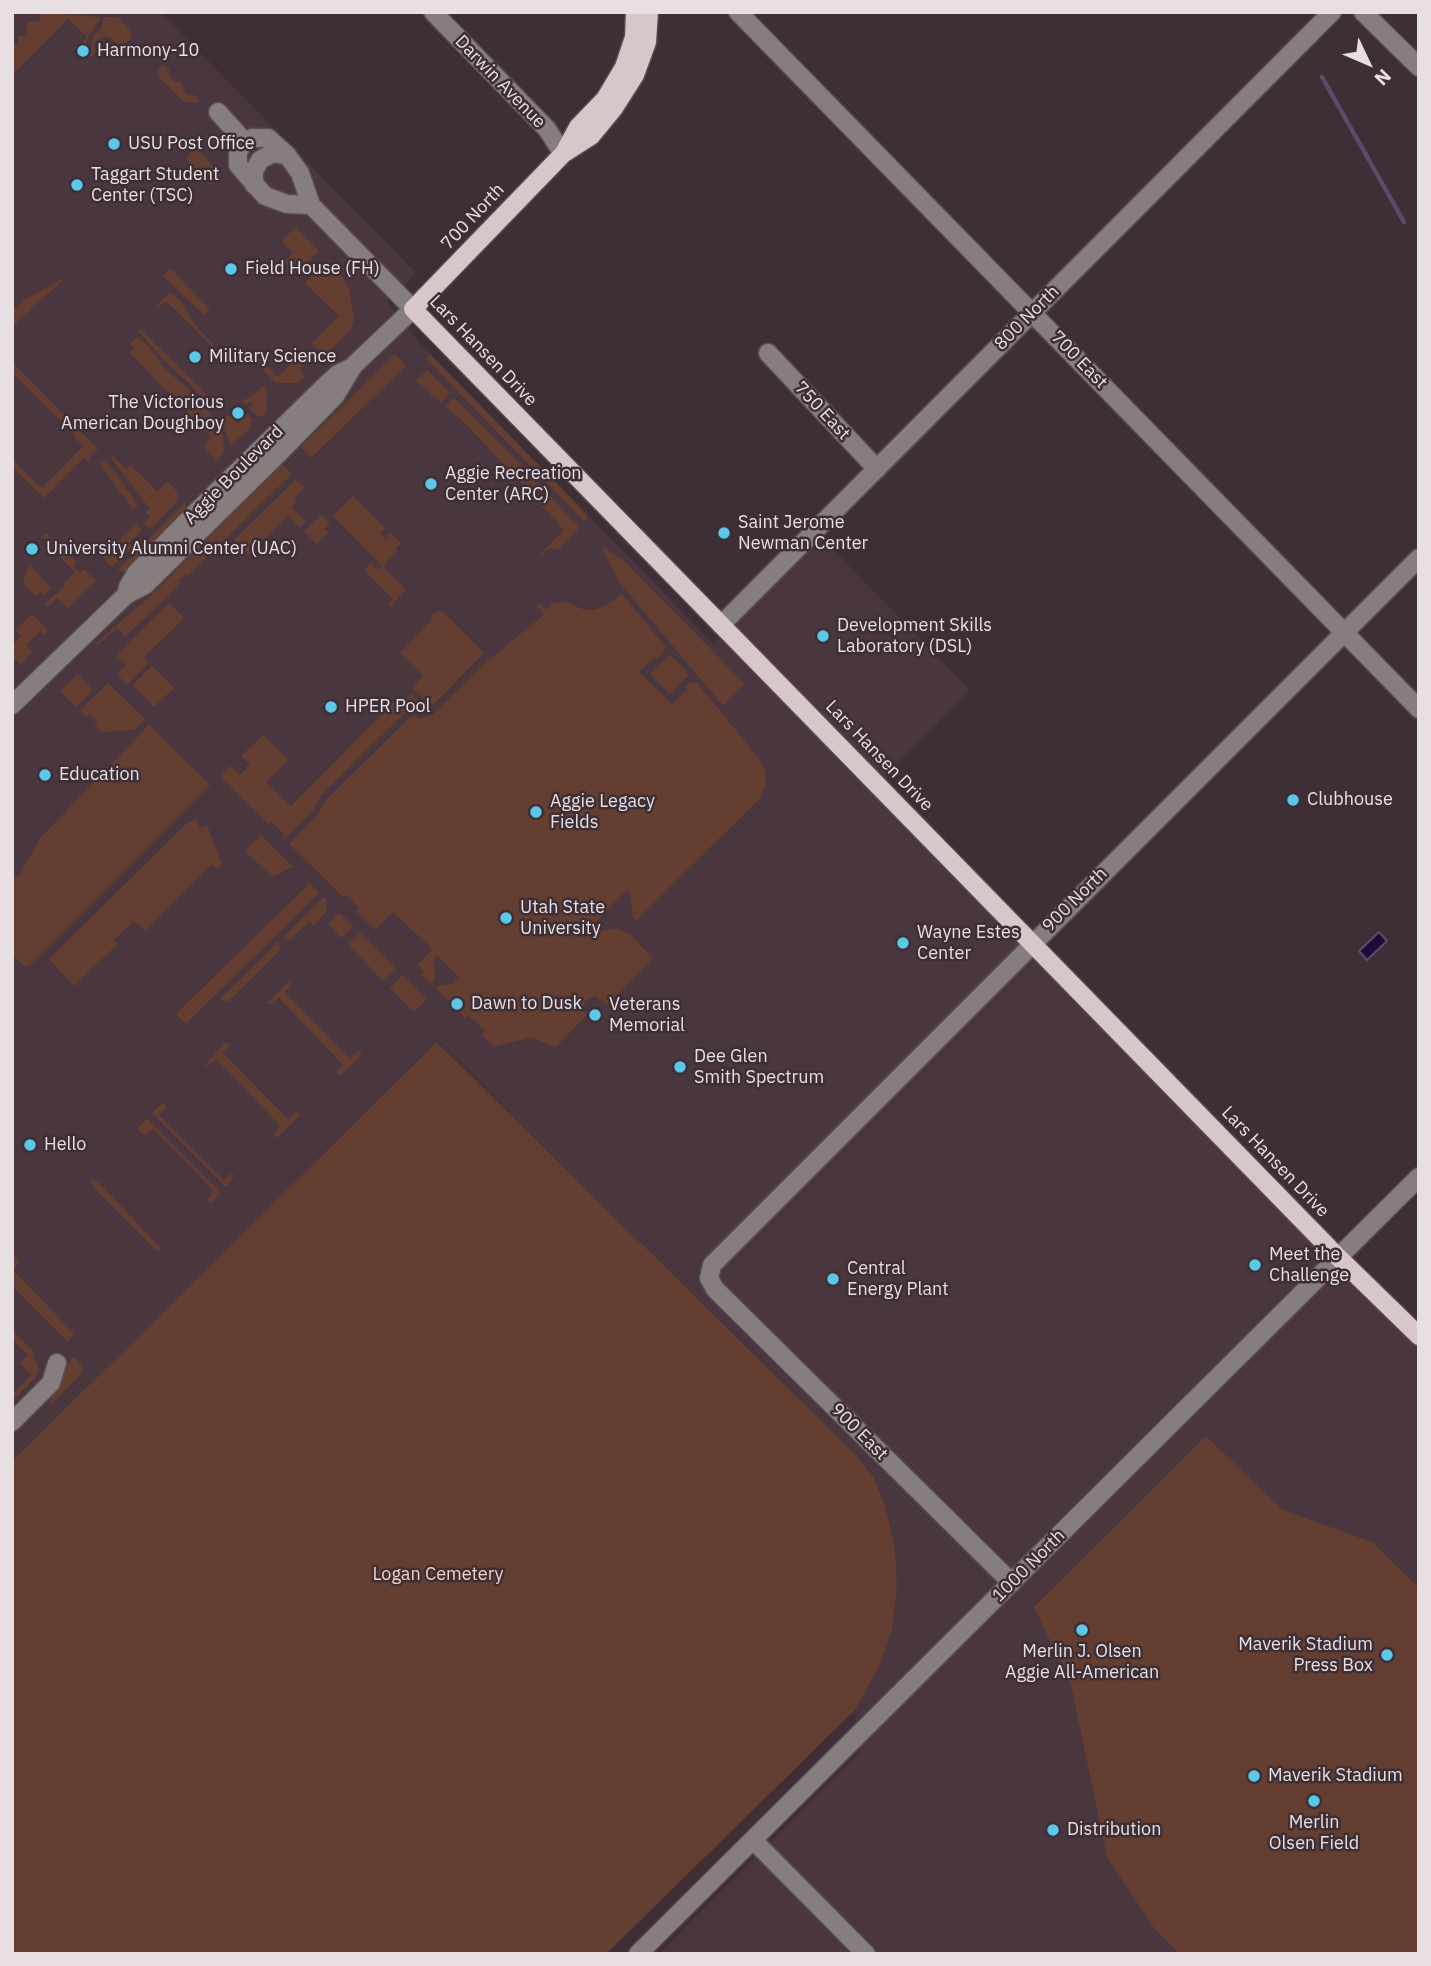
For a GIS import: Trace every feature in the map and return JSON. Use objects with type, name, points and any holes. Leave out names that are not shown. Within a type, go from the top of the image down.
[{"type":"main road","name":"700 North","points":[[563,154],[578,127],[605,99],[624,67],[634,37],[635,12]]},
{"type":"main road","name":"700 North","points":[[413,309],[563,154],[591,136],[614,108],[635,75],[647,42],[649,12]]},
{"type":"main road","name":"Lars Hansen Drive","points":[[413,309],[1339,1258],[1419,1336]]},
{"type":"street","name":"Darwin Avenue","points":[[433,12],[547,130],[563,154]]},
{"type":"street","name":"700 East","points":[[738,12],[1419,709]]},
{"type":"street","name":"800 North","points":[[721,625],[1332,12]]},
{"type":"street","points":[[1363,12],[1419,67]]},
{"type":"street","points":[[218,112],[244,142],[238,151],[238,165],[254,185],[265,195],[287,204],[311,205]]},
{"type":"street","name":"Lars Hansen Drive","points":[[244,142],[252,138],[268,138],[287,155],[300,173],[311,205],[413,309]]},
{"type":"street","points":[[254,185],[254,171],[260,160],[273,153],[287,155]]},
{"type":"street","name":"Aggie Boulevard","points":[[12,705],[126,595],[145,585],[291,442],[335,396],[354,366],[413,309]]},
{"type":"street","name":"750 East","points":[[768,353],[877,469]]},
{"type":"street","name":"900 North","points":[[709,1278],[712,1265],[1419,558]]},
{"type":"street","name":"1000 North","points":[[638,1954],[1419,1177]]},
{"type":"street","name":"900 East","points":[[709,1278],[715,1289],[1012,1583]]},
{"type":"street","points":[[12,1422],[51,1383],[57,1363]]},
{"type":"street","points":[[753,1840],[866,1954]]},
{"type":"shaded area","name":"Utah State University","points":[[12,12],[160,12],[416,273],[387,302],[419,342],[714,644],[821,537],[970,690],[890,771],[878,795],[1419,1347],[1419,1954],[659,1954],[860,1752],[855,1710],[879,1667],[892,1630],[897,1586],[895,1548],[885,1505],[874,1478],[856,1455],[438,1042],[12,1461]]},
{"type":"shaded area","points":[[1379,932],[1387,941],[1367,960],[1359,951]]},
{"type":"green space","points":[[40,12],[69,12],[71,15],[100,19],[83,50],[80,46],[87,37],[68,19],[13,74],[12,45],[18,44],[18,36],[27,35],[27,22],[40,21]]},
{"type":"green space","points":[[104,17],[118,17],[131,31],[131,39],[126,43],[131,53],[129,55],[111,38],[103,36],[94,43],[95,54],[91,57],[87,53]]},
{"type":"green space","points":[[162,65],[169,69],[170,77],[175,82],[182,82],[183,90],[188,95],[195,95],[199,102],[184,102],[159,77],[161,75],[157,73]]},
{"type":"green space","points":[[196,147],[221,175],[211,186],[188,162],[187,156]]},
{"type":"green space","points":[[296,227],[319,251],[296,274],[284,262],[293,253],[283,243],[283,239]]},
{"type":"green space","points":[[328,260],[340,272],[349,288],[354,318],[351,330],[327,353],[322,353],[312,343],[339,316],[305,283]]},
{"type":"green space","points":[[170,268],[210,309],[204,315],[163,276]]},
{"type":"green space","points":[[63,278],[15,324],[12,321],[12,312],[24,300]]},
{"type":"green space","points":[[170,293],[184,306],[215,349],[166,301],[157,309],[156,306]]},
{"type":"green space","points":[[141,329],[212,400],[209,403],[215,409],[213,410],[167,363],[138,331]]},
{"type":"green space","points":[[138,336],[162,365],[215,419],[223,435],[224,452],[217,461],[203,446],[211,437],[130,353],[134,349],[130,344]]},
{"type":"green space","points":[[252,351],[278,377],[296,359],[303,365],[299,368],[305,377],[298,383],[275,383],[249,355]]},
{"type":"green space","points":[[395,354],[406,366],[311,458],[301,447]]},
{"type":"green space","points":[[430,354],[587,515],[585,522],[426,359]]},
{"type":"green space","points":[[12,362],[98,449],[89,458],[91,463],[83,458],[44,498],[12,467],[12,459],[42,488],[83,446],[12,372]]},
{"type":"green space","points":[[427,370],[450,393],[441,403],[416,381]]},
{"type":"green space","points":[[263,386],[267,390],[266,414],[258,417],[250,409],[253,405],[250,402],[246,405],[242,401]]},
{"type":"green space","points":[[454,398],[541,485],[532,495],[467,425],[445,406]]},
{"type":"green space","points":[[247,414],[253,421],[251,427],[231,446],[222,421],[228,415],[238,423]]},
{"type":"green space","points":[[113,456],[126,469],[131,465],[157,491],[168,481],[179,494],[174,505],[150,530],[144,523],[150,517],[146,513],[149,508],[111,458]]},
{"type":"green space","points":[[106,460],[138,505],[133,510],[100,464]]},
{"type":"green space","points":[[282,464],[292,474],[213,551],[211,549],[188,576],[186,574],[179,580],[181,583],[125,637],[117,628],[98,645],[96,643],[157,590]]},
{"type":"green space","points":[[295,480],[305,487],[294,498],[297,501],[291,507],[306,522],[300,528],[288,516],[249,555],[234,540]]},
{"type":"green space","points":[[548,494],[580,527],[558,550],[549,548],[542,555],[564,530],[539,503]]},
{"type":"green space","points":[[353,496],[385,528],[380,533],[386,540],[390,533],[401,543],[395,549],[398,551],[383,566],[406,590],[390,607],[388,605],[393,599],[364,570],[371,563],[378,570],[382,566],[333,516]]},
{"type":"green space","points":[[185,503],[186,507],[165,533],[126,571],[117,571]]},
{"type":"green space","points":[[321,515],[330,523],[324,529],[328,533],[317,544],[304,531]]},
{"type":"green space","points":[[136,523],[142,530],[129,543],[132,547],[112,567],[103,556]]},
{"type":"green space","points":[[46,533],[77,562],[73,566],[80,573],[84,569],[96,581],[68,609],[57,598],[48,607],[44,604],[65,586],[63,584],[75,572],[48,546],[50,543],[42,537]]},
{"type":"green space","points":[[604,547],[624,561],[745,684],[723,706],[620,583],[602,549]]},
{"type":"green space","points":[[29,564],[51,588],[44,595],[40,592],[36,596],[23,583]]},
{"type":"green space","name":"Aggie Legacy Fields","points":[[622,594],[665,646],[657,659],[654,657],[639,672],[672,704],[687,690],[685,687],[690,682],[697,683],[758,757],[765,771],[766,785],[760,798],[636,921],[632,915],[631,896],[627,890],[592,926],[601,931],[615,928],[630,934],[653,959],[607,1005],[595,996],[585,1001],[582,1011],[587,1015],[555,1048],[533,1037],[494,1047],[482,1035],[485,1031],[468,1015],[465,1018],[457,1010],[461,1006],[460,1000],[455,999],[450,1003],[436,988],[452,984],[459,977],[436,954],[433,984],[421,975],[424,971],[417,965],[432,950],[428,945],[393,912],[375,930],[356,911],[359,907],[346,895],[343,897],[289,844],[318,814],[325,801],[409,718],[416,715],[417,719],[433,715],[486,662],[540,618],[544,614],[536,606],[539,603],[546,610],[551,606],[549,604],[566,602],[585,610],[594,610]]},
{"type":"green space","points":[[169,603],[184,618],[144,657],[149,663],[127,685],[117,674],[126,665],[116,656]]},
{"type":"green space","points":[[442,611],[484,653],[435,703],[426,706],[424,699],[412,687],[423,676],[400,653],[433,618],[430,614]]},
{"type":"green space","points":[[32,614],[48,630],[44,635],[40,631],[26,645],[33,652],[21,665],[12,656],[12,645],[21,636],[15,630]]},
{"type":"green space","points":[[670,655],[686,670],[688,676],[670,694],[650,674]]},
{"type":"green space","points":[[152,666],[174,688],[154,707],[133,685]]},
{"type":"green space","points":[[78,674],[93,689],[76,707],[60,691]]},
{"type":"green space","points":[[108,683],[145,719],[134,730],[101,732],[94,725],[98,722],[90,714],[86,717],[80,710]]},
{"type":"green space","points":[[412,694],[420,701],[421,707],[404,714],[321,795],[313,811],[284,840],[282,838],[285,835],[272,822],[268,824],[220,777],[230,766],[240,775],[250,764],[241,756],[263,735],[288,760],[266,782],[291,806],[395,701],[403,701]]},
{"type":"green space","points":[[149,725],[210,785],[29,966],[24,966],[12,954],[12,881],[20,874],[41,837]]},
{"type":"green space","points":[[196,819],[200,828],[207,825],[222,864],[217,869],[212,864],[145,931],[134,921],[114,940],[117,945],[74,986],[49,959],[185,825]]},
{"type":"green space","points":[[261,835],[293,867],[272,877],[245,851]]},
{"type":"green space","points":[[310,883],[319,893],[186,1024],[176,1014]]},
{"type":"green space","points":[[324,897],[326,912],[314,926],[309,921],[290,940],[283,938]]},
{"type":"green space","points":[[339,913],[354,926],[341,938],[328,924]]},
{"type":"green space","points":[[360,933],[397,969],[383,981],[347,944]]},
{"type":"green space","points":[[278,942],[281,949],[228,1002],[220,999]]},
{"type":"green space","points":[[402,975],[427,999],[414,1012],[390,988]]},
{"type":"green space","points":[[290,980],[292,985],[285,992],[350,1058],[358,1051],[361,1052],[340,1076],[336,1072],[343,1065],[279,998],[271,1005],[267,1003]]},
{"type":"green space","points":[[225,1042],[230,1045],[223,1053],[288,1119],[296,1112],[299,1113],[277,1138],[273,1135],[280,1126],[216,1059],[208,1066],[205,1065]]},
{"type":"green space","name":"Logan Cemetery","points":[[437,1042],[856,1455],[874,1478],[885,1505],[895,1548],[897,1586],[892,1630],[879,1667],[855,1710],[606,1954],[12,1954],[12,1461]]},
{"type":"green space","points":[[161,1104],[165,1104],[166,1108],[159,1115],[224,1181],[231,1174],[235,1175],[226,1187],[152,1113]]},
{"type":"green space","points":[[147,1118],[221,1193],[211,1203],[207,1200],[214,1191],[153,1129],[145,1136],[138,1131]]},
{"type":"green space","points":[[92,1179],[99,1183],[160,1247],[160,1252],[94,1188],[90,1182]]},
{"type":"green space","points":[[13,1254],[20,1262],[13,1270],[74,1333],[68,1342],[12,1286]]},
{"type":"green space","points":[[12,1330],[34,1352],[40,1370],[12,1401],[12,1394],[31,1375],[20,1363],[28,1355],[12,1339]]},
{"type":"green space","points":[[74,1357],[84,1367],[82,1373],[50,1406],[52,1397],[63,1380],[63,1370]]},
{"type":"green space","name":"Maverik Stadium","points":[[1206,1436],[1283,1510],[1372,1542],[1419,1588],[1419,1954],[1180,1954],[1154,1928],[1107,1857],[1071,1685],[1034,1607]]},
{"type":"waterway","points":[[1322,77],[1404,222]]},
{"type":"place","name":"Harmony-10","points":[[83,51]]},
{"type":"place","name":"USU Post Office","points":[[114,144]]},
{"type":"place","name":"Taggart Student Center (TSC)","points":[[77,185]]},
{"type":"place","name":"Field House (FH)","points":[[231,269]]},
{"type":"place","name":"Military Science","points":[[195,357]]},
{"type":"place","name":"The Victorious American Doughboy","points":[[238,413]]},
{"type":"place","name":"Aggie Recreation Center (ARC)","points":[[431,484]]},
{"type":"place","name":"Saint Jerome Newman Center","points":[[724,533]]},
{"type":"place","name":"University Alumni Center (UAC)","points":[[32,549]]},
{"type":"place","name":"Development Skills Laboratory (DSL)","points":[[823,636]]},
{"type":"place","name":"HPER Pool","points":[[331,707]]},
{"type":"place","name":"Education","points":[[45,775]]},
{"type":"place","name":"Clubhouse","points":[[1293,800]]},
{"type":"place","name":"Aggie Legacy Fields","points":[[536,812]]},
{"type":"place","name":"Utah State University","points":[[506,918]]},
{"type":"place","name":"Wayne Estes Center","points":[[903,943]]},
{"type":"place","name":"Dawn to Dusk","points":[[457,1004]]},
{"type":"place","name":"Veterans Memorial","points":[[595,1015]]},
{"type":"place","name":"Dee Glen Smith Spectrum","points":[[680,1067]]},
{"type":"place","name":"Hello","points":[[30,1145]]},
{"type":"place","name":"Meet the Challenge","points":[[1255,1265]]},
{"type":"place","name":"Central Energy Plant","points":[[833,1279]]},
{"type":"place","name":"Merlin J. Olsen Aggie All-American","points":[[1082,1630]]},
{"type":"place","name":"Maverik Stadium Press Box","points":[[1387,1655]]},
{"type":"place","name":"Maverik Stadium","points":[[1254,1776]]},
{"type":"place","name":"Merlin Olsen Field","points":[[1314,1801]]},
{"type":"place","name":"Distribution","points":[[1053,1830]]}]
